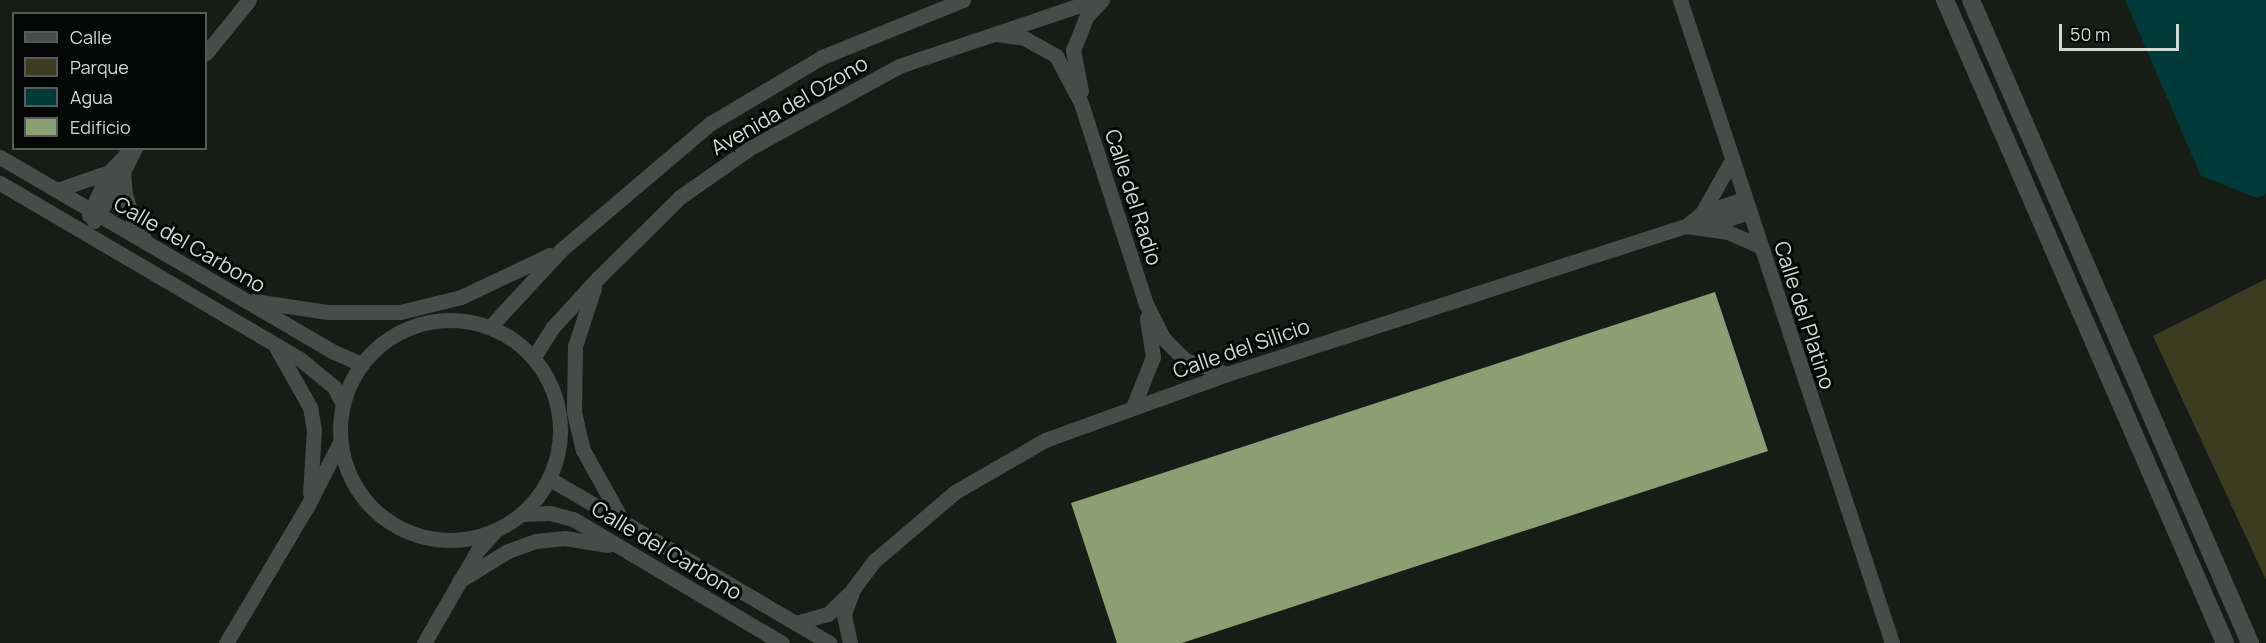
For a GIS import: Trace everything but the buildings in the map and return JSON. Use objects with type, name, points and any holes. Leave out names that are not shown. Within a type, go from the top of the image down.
[{"type":"street","points":[[207,51],[249,0]]},
{"type":"street","points":[[490,327],[561,250],[711,123],[822,57],[963,0]]},
{"type":"street","name":"Avenida del Ozono","points":[[534,357],[553,327],[598,278],[680,197],[750,148],[898,66],[1095,0]]},
{"type":"street","name":"Calle del Radio","points":[[1102,0],[1087,16],[1073,50],[1081,103],[1146,304],[1153,357],[1133,407]]},
{"type":"street","name":"Calle del Platino","points":[[1680,0],[1892,643]]},
{"type":"street","points":[[1945,0],[2224,643]]},
{"type":"street","points":[[1971,0],[2250,643]]},
{"type":"street","name":"Calle del Radio","points":[[992,33],[1024,38],[1056,56],[1081,103]]},
{"type":"street","points":[[57,190],[116,172],[132,150]]},
{"type":"street","name":"Calle del Carbono","points":[[0,157],[245,300],[361,364]]},
{"type":"street","name":"Calle del Silicio","points":[[1702,220],[1732,160]]},
{"type":"street","points":[[83,232],[95,212],[117,189],[116,172]]},
{"type":"street","points":[[116,172],[133,220],[145,241]]},
{"type":"street","name":"Calle del Carbono","points":[[0,183],[274,344],[334,387],[342,402]]},
{"type":"street","name":"Calle del Silicio","points":[[796,623],[828,614],[853,590],[874,561],[955,492],[1045,440],[1227,374],[1746,205]]},
{"type":"street","points":[[1702,220],[1760,246]]},
{"type":"street","points":[[245,300],[328,312],[400,312],[461,297],[561,250]]},
{"type":"street","name":"Calle del Carbono","points":[[598,278],[575,346],[574,412],[583,450],[623,522]]},
{"type":"street","name":"Calle del Radio","points":[[1146,304],[1171,349],[1185,360],[1227,374]]},
{"type":"street","points":[[442,320],[490,327],[513,339],[534,357],[555,395],[561,438],[550,480],[523,514],[494,532],[454,541],[413,535],[378,515],[352,483],[339,444],[342,402],[361,364],[397,333],[442,320]]},
{"type":"street","points":[[274,344],[310,407],[314,457],[309,503]]},
{"type":"street","points":[[226,643],[309,503],[339,444]]},
{"type":"street","name":"Calle del Carbono","points":[[550,480],[830,643]]},
{"type":"street","name":"Calle del Carbono","points":[[523,514],[550,513],[573,519],[782,643]]},
{"type":"street","points":[[424,643],[459,581],[494,532]]},
{"type":"street","points":[[459,581],[508,551],[536,542],[565,538],[615,546]]},
{"type":"street","name":"Calle del Silicio","points":[[850,643],[844,614],[853,590]]},
{"type":"green space","points":[[2266,279],[2266,580],[2153,336]]},
{"type":"water","points":[[2125,0],[2266,0],[2266,194],[2257,198],[2201,176]]}]
